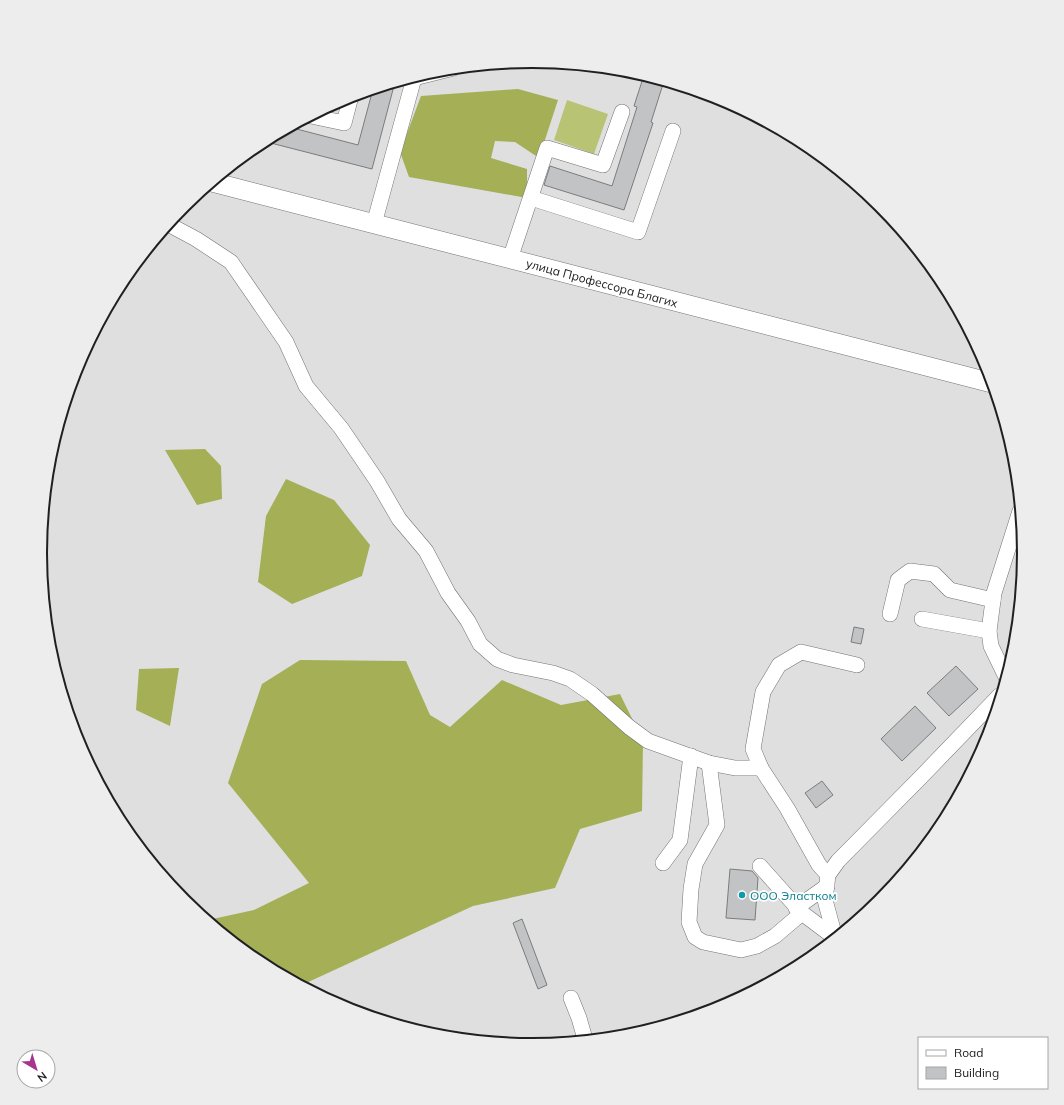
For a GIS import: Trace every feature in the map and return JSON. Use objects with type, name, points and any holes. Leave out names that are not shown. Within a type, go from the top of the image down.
[{"type":"main road","name":"улица Профессора Благих","points":[[218,183],[985,381]]},
{"type":"lane","points":[[374,224],[412,83]]},
{"type":"lane","points":[[318,117],[344,123],[348,103]]},
{"type":"lane","points":[[510,259],[547,148],[603,165],[622,112]]},
{"type":"lane","points":[[531,198],[638,232],[673,131]]},
{"type":"lane","points":[[173,227],[196,239],[231,262],[286,342],[306,386],[340,428],[377,481],[400,519],[426,551],[448,593],[468,621],[480,644],[497,659],[513,665],[553,673],[570,679],[592,694],[629,727],[648,741],[709,763],[735,768],[761,768]]},
{"type":"lane","points":[[1002,669],[991,646],[989,631],[994,593],[1016,523]]},
{"type":"lane","points":[[890,614],[898,580],[910,571],[934,574],[950,590],[993,600]]},
{"type":"lane","points":[[922,619],[989,631]]},
{"type":"lane","points":[[834,932],[825,900],[827,880],[787,808],[761,768],[753,749],[763,692],[779,665],[801,652],[857,665]]},
{"type":"lane","points":[[709,763],[717,825],[695,864],[691,889],[689,922],[695,937],[703,942],[740,950],[757,946],[775,936],[827,880],[838,860],[993,703]]},
{"type":"lane","points":[[662,863],[680,840],[691,756]]},
{"type":"lane","points":[[760,866],[799,910],[831,934]]},
{"type":"lane","points":[[571,998],[584,1034]]},
{"type":"green space","points":[[518,89],[558,100],[539,158],[515,142],[495,141],[491,158],[527,169],[527,198],[409,177],[400,152],[421,96]]},
{"type":"green space","points":[[567,100],[608,114],[594,154],[554,140]]},
{"type":"green space","points":[[205,449],[221,466],[222,499],[197,505],[165,450]]},
{"type":"green space","points":[[286,479],[334,500],[370,545],[362,576],[292,604],[258,582],[266,516]]},
{"type":"green space","points":[[300,660],[406,661],[430,715],[450,727],[502,680],[561,705],[620,694],[643,741],[642,811],[580,829],[555,888],[473,906],[308,982],[289,973],[263,956],[214,919],[254,910],[309,883],[228,783],[262,684]]},
{"type":"green space","points":[[179,668],[170,726],[136,710],[139,669]]},
{"type":"building","points":[[642,80],[663,85],[651,122],[653,123],[624,210],[544,185],[550,166],[612,186],[637,107],[634,106]]},
{"type":"building","points":[[393,88],[372,169],[272,143],[296,129],[358,145],[371,95]]},
{"type":"building","points":[[854,627],[864,629],[861,644],[851,642]]},
{"type":"building","points":[[956,666],[978,689],[949,716],[927,693]]},
{"type":"building","points":[[915,706],[936,728],[902,761],[881,739]]},
{"type":"building","points":[[822,781],[833,795],[816,808],[805,793]]},
{"type":"building","name":"ООО Эластком","points":[[730,869],[752,871],[758,878],[755,920],[726,918]]},
{"type":"building","points":[[522,919],[547,985],[538,989],[513,923]]},
{"type":"place","name":"ООО Эластком","points":[[742,895]]}]
